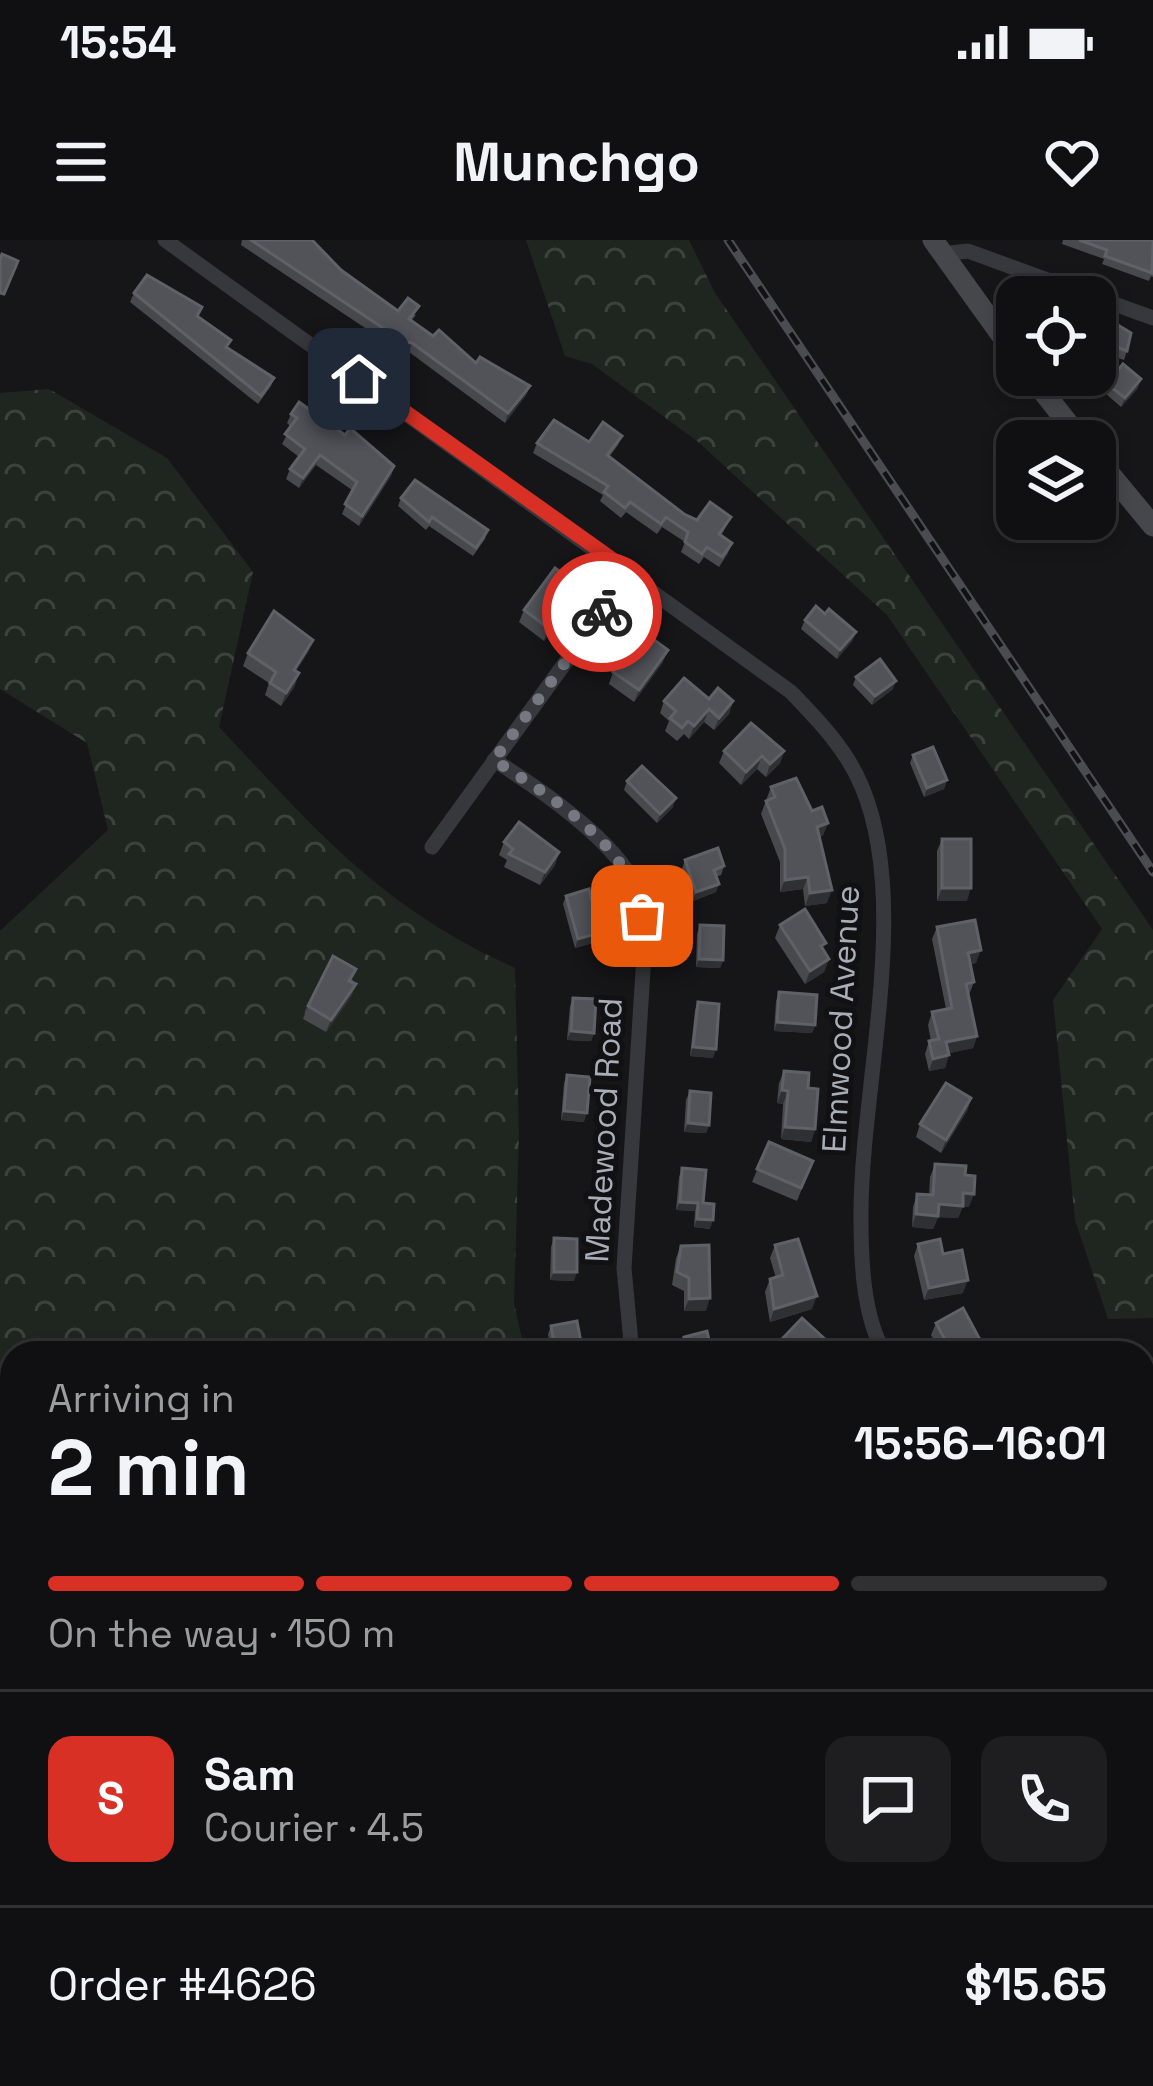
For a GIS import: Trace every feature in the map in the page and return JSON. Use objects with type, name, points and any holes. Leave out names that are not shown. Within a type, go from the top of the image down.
[{"type":"street","name":"Elmwood Avenue","points":[[165,240],[630,572],[791,692],[832,735],[863,788],[878,855],[883,931],[861,1186],[861,1262],[878,1341]]},
{"type":"street","points":[[938,247],[968,251],[1037,276]]},
{"type":"street","points":[[938,247],[996,328]]},
{"type":"street","points":[[1116,305],[1153,318]]},
{"type":"street","points":[[1047,396],[1065,420]]},
{"type":"street","points":[[1116,481],[1153,526]]},
{"type":"street","points":[[432,847],[630,572]]},
{"type":"street","name":"Madewood Road","points":[[494,760],[564,810],[616,856],[638,892],[645,940],[624,1268],[631,1341]]},
{"type":"green space","points":[[526,240],[689,240],[715,293],[1153,930],[1153,1318],[1108,1319],[1075,1220],[1053,1000],[1102,929],[887,615],[697,441],[592,364],[565,356]]},
{"type":"green space","points":[[49,389],[167,458],[253,572],[219,727],[321,833],[388,893],[515,968],[519,1135],[514,1303],[522,1341],[0,1341],[0,931],[108,830],[87,743],[0,689],[0,393]]},
{"type":"building","points":[[251,240],[312,240],[341,270],[398,311],[408,298],[419,306],[409,319],[433,336],[439,330],[476,363],[480,357],[530,386],[508,413],[412,343]]},
{"type":"building","points":[[1079,240],[1153,240],[1152,273],[1105,256],[1107,250]]},
{"type":"building","points":[[2,254],[18,261],[4,294],[0,293]]},
{"type":"building","points":[[147,275],[202,307],[197,316],[231,340],[226,347],[274,378],[261,396],[134,293]]},
{"type":"building","points":[[1116,324],[1131,333],[1127,351],[1116,347]]},
{"type":"building","points":[[1123,364],[1141,379],[1125,398],[1116,391],[1116,373]]},
{"type":"building","points":[[299,402],[345,435],[350,428],[394,466],[362,516],[345,504],[357,482],[320,455],[303,478],[290,469],[305,449],[285,434],[297,418],[291,414]]},
{"type":"building","points":[[554,420],[589,442],[603,422],[622,436],[607,455],[684,514],[697,520],[710,502],[731,517],[719,534],[732,543],[722,557],[707,547],[702,554],[685,542],[688,532],[666,517],[661,524],[630,502],[625,508],[604,492],[608,486],[537,443]]},
{"type":"building","points":[[415,480],[488,530],[476,548],[432,517],[429,522],[401,498]]},
{"type":"building","points":[[555,568],[580,586],[548,628],[524,610]]},
{"type":"building","points":[[816,606],[825,614],[829,609],[856,632],[840,650],[805,620]]},
{"type":"building","points":[[274,611],[313,640],[286,693],[270,683],[276,672],[248,653]]},
{"type":"building","points":[[642,631],[668,650],[639,690],[613,672]]},
{"type":"building","points":[[880,659],[896,681],[875,696],[856,677]]},
{"type":"building","points":[[684,678],[709,699],[718,688],[733,701],[719,718],[709,709],[694,726],[688,721],[682,728],[670,718],[676,711],[664,701]]},
{"type":"building","points":[[751,723],[784,751],[770,764],[762,756],[746,772],[724,751]]},
{"type":"building","points":[[933,747],[947,780],[927,788],[913,755]]},
{"type":"building","points":[[642,766],[676,798],[660,814],[627,781]]},
{"type":"building","points":[[796,778],[812,811],[822,807],[828,823],[817,827],[832,890],[810,893],[808,877],[785,880],[785,849],[766,801],[775,797],[771,787]]},
{"type":"building","points":[[519,822],[559,852],[545,872],[509,854],[513,849],[504,842]]},
{"type":"building","points":[[942,839],[971,839],[971,888],[942,888]]},
{"type":"building","points":[[718,848],[724,866],[714,870],[719,884],[696,892],[685,860]]},
{"type":"building","points":[[589,889],[599,933],[578,939],[566,896]]},
{"type":"building","points":[[805,909],[826,943],[821,946],[829,959],[810,971],[780,925]]},
{"type":"building","points":[[975,920],[981,950],[968,953],[974,982],[966,984],[977,1036],[946,1042],[949,1055],[933,1059],[929,1041],[939,1039],[932,1012],[952,1008],[937,927]]},
{"type":"building","points":[[700,925],[724,926],[723,960],[699,959]]},
{"type":"building","points":[[333,956],[356,969],[349,981],[356,984],[331,1020],[308,1006]]},
{"type":"building","points":[[779,992],[817,995],[815,1025],[777,1022]]},
{"type":"building","points":[[573,998],[596,999],[594,1033],[571,1031]]},
{"type":"building","points":[[698,1002],[719,1004],[716,1049],[693,1047]]},
{"type":"building","points":[[784,1071],[809,1073],[808,1088],[818,1089],[815,1129],[785,1127],[788,1091],[782,1090]]},
{"type":"building","points":[[567,1075],[590,1077],[587,1113],[564,1111]]},
{"type":"building","points":[[946,1083],[971,1098],[946,1140],[920,1124]]},
{"type":"building","points":[[690,1091],[711,1093],[709,1125],[688,1123]]},
{"type":"building","points":[[769,1142],[813,1161],[801,1188],[757,1169]]},
{"type":"building","points":[[935,1164],[966,1166],[965,1175],[975,1176],[974,1194],[963,1193],[963,1206],[939,1204],[938,1216],[916,1214],[917,1194],[933,1195]]},
{"type":"building","points":[[682,1168],[706,1170],[703,1203],[714,1204],[713,1220],[697,1219],[698,1203],[680,1202]]},
{"type":"building","points":[[554,1238],[577,1239],[577,1272],[554,1272]]},
{"type":"building","points":[[798,1239],[817,1296],[774,1309],[770,1279],[783,1275],[775,1245]]},
{"type":"building","points":[[940,1239],[943,1254],[962,1250],[968,1280],[929,1288],[918,1244]]},
{"type":"building","points":[[709,1245],[710,1298],[689,1299],[689,1278],[677,1272],[681,1246]]},
{"type":"building","points":[[963,1308],[981,1341],[946,1341],[936,1323]]},
{"type":"building","points":[[802,1318],[827,1341],[782,1341]]},
{"type":"building","points":[[577,1321],[581,1341],[554,1341],[551,1326]]},
{"type":"building","points":[[707,1331],[709,1341],[685,1341],[684,1337]]},
{"type":"railway","points":[[728,240],[1153,872]]},
{"type":"way so far","points":[[602,612],[494,760],[564,810],[616,856],[638,892],[642,916]]},
{"type":"route","points":[[359,379],[630,572],[602,612]]}]
